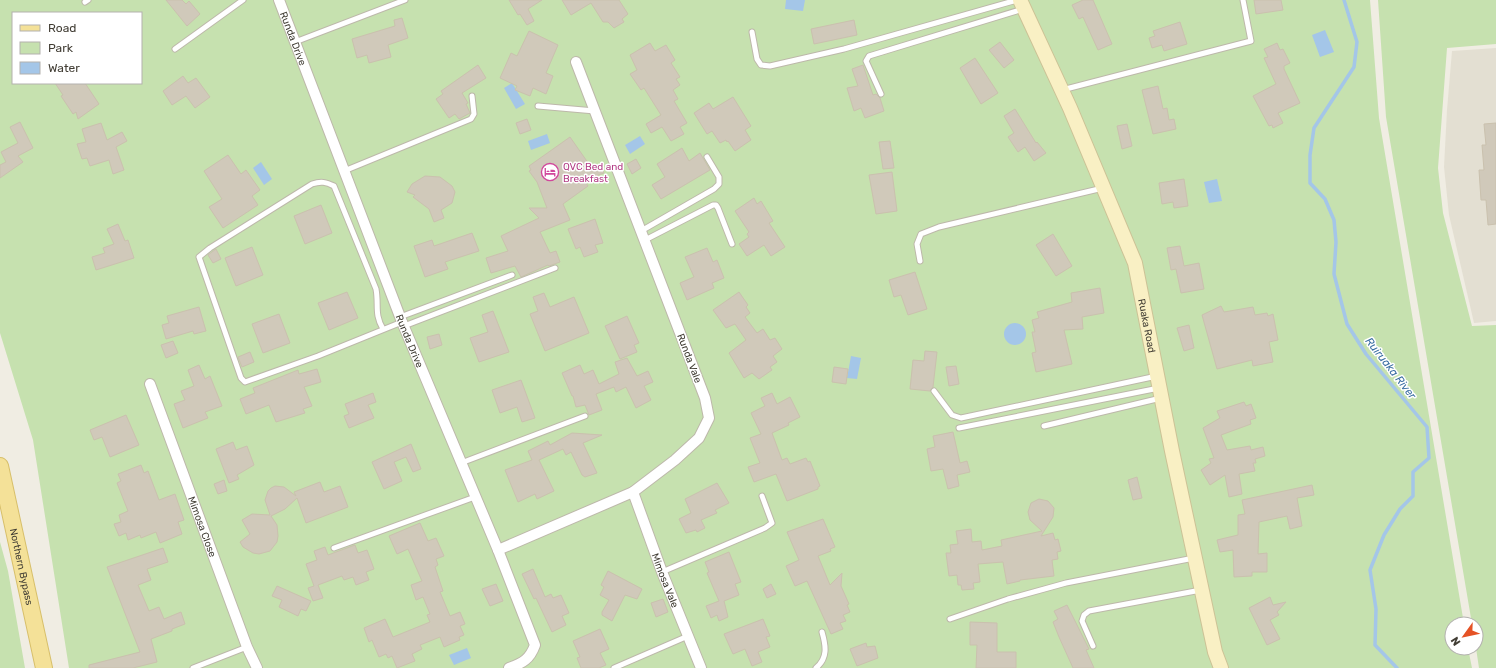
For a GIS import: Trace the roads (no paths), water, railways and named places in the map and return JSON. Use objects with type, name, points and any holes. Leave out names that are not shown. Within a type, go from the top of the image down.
[{"type":"main road","name":"Northern Bypass","points":[[0,466],[44,668]]},
{"type":"street","name":"Runda Drive","points":[[278,0],[402,322],[498,550],[535,645],[531,656],[522,663],[509,668]]},
{"type":"street","name":"Ruaka Road","points":[[1020,3],[1061,90],[1135,263],[1195,558],[1215,652],[1221,668]]},
{"type":"street","name":"Runda Vale","points":[[498,550],[632,492],[675,460],[699,438],[709,418],[705,398],[576,62]]},
{"type":"street","name":"Mimosa Close","points":[[150,384],[247,647],[257,668]]},
{"type":"street","name":"Mimosa Vale","points":[[632,492],[662,572],[701,668]]},
{"type":"lane","points":[[175,48],[243,0]]},
{"type":"lane","points":[[294,42],[405,0]]},
{"type":"lane","points":[[1061,90],[1251,41],[1242,0]]},
{"type":"lane","points":[[752,32],[757,59],[761,65],[770,66],[1020,3]]},
{"type":"lane","points":[[881,94],[866,61],[869,56],[1020,3]]},
{"type":"lane","points":[[344,171],[471,119],[474,114],[472,96]]},
{"type":"lane","points":[[538,106],[595,111]]},
{"type":"lane","points":[[643,235],[714,189],[719,184],[719,177],[707,157]]},
{"type":"lane","points":[[383,329],[376,311],[376,289],[334,186],[329,183],[321,181],[312,184],[210,248],[199,257],[241,378],[245,382],[318,356],[402,322],[555,268]]},
{"type":"lane","points":[[920,261],[917,244],[921,234],[939,227],[1104,188]]},
{"type":"lane","points":[[643,235],[716,205],[732,244]]},
{"type":"lane","points":[[402,322],[512,275]]},
{"type":"lane","points":[[934,391],[952,415],[961,418],[1160,387]]},
{"type":"lane","points":[[1044,426],[1160,387]]},
{"type":"lane","points":[[959,428],[1160,387]]},
{"type":"lane","points":[[461,463],[585,416]]},
{"type":"lane","points":[[662,572],[765,528],[772,522],[762,496]]},
{"type":"lane","points":[[334,548],[475,497]]},
{"type":"lane","points":[[950,619],[1008,599],[1066,583],[1195,558]]},
{"type":"lane","points":[[1093,646],[1082,622],[1084,615],[1089,611],[1202,590]]},
{"type":"lane","points":[[816,668],[822,662],[826,652],[822,632]]},
{"type":"lane","points":[[614,668],[688,636]]},
{"type":"lane","points":[[193,668],[247,647]]},
{"type":"water","points":[[786,0],[805,0],[803,11],[785,9]]},
{"type":"water","points":[[1325,30],[1334,52],[1320,57],[1312,35]]},
{"type":"water","points":[[512,83],[525,104],[516,109],[504,88]]},
{"type":"water","points":[[547,134],[550,143],[531,150],[528,141]]},
{"type":"water","points":[[640,136],[645,144],[630,154],[625,145]]},
{"type":"water","points":[[261,162],[272,179],[264,185],[253,168]]},
{"type":"water","points":[[1217,179],[1222,201],[1209,203],[1204,182]]},
{"type":"water","points":[[1015,323],[1023,326],[1026,334],[1023,342],[1015,345],[1007,342],[1004,334],[1007,326]]},
{"type":"water","points":[[851,356],[861,358],[857,379],[847,378]]},
{"type":"water","points":[[467,648],[471,658],[454,665],[449,655]]},
{"type":"waterway","name":"Ruiruaka River","points":[[1344,0],[1357,42],[1354,67],[1314,128],[1310,155],[1310,183],[1325,199],[1334,220],[1336,242],[1334,274],[1347,324],[1366,354],[1427,427],[1429,458],[1413,472],[1413,496],[1400,509],[1384,535],[1370,570],[1376,609],[1375,645],[1397,668]]},
{"type":"place","name":"QVC Bed and Breakfast","points":[[550,172]]}]
